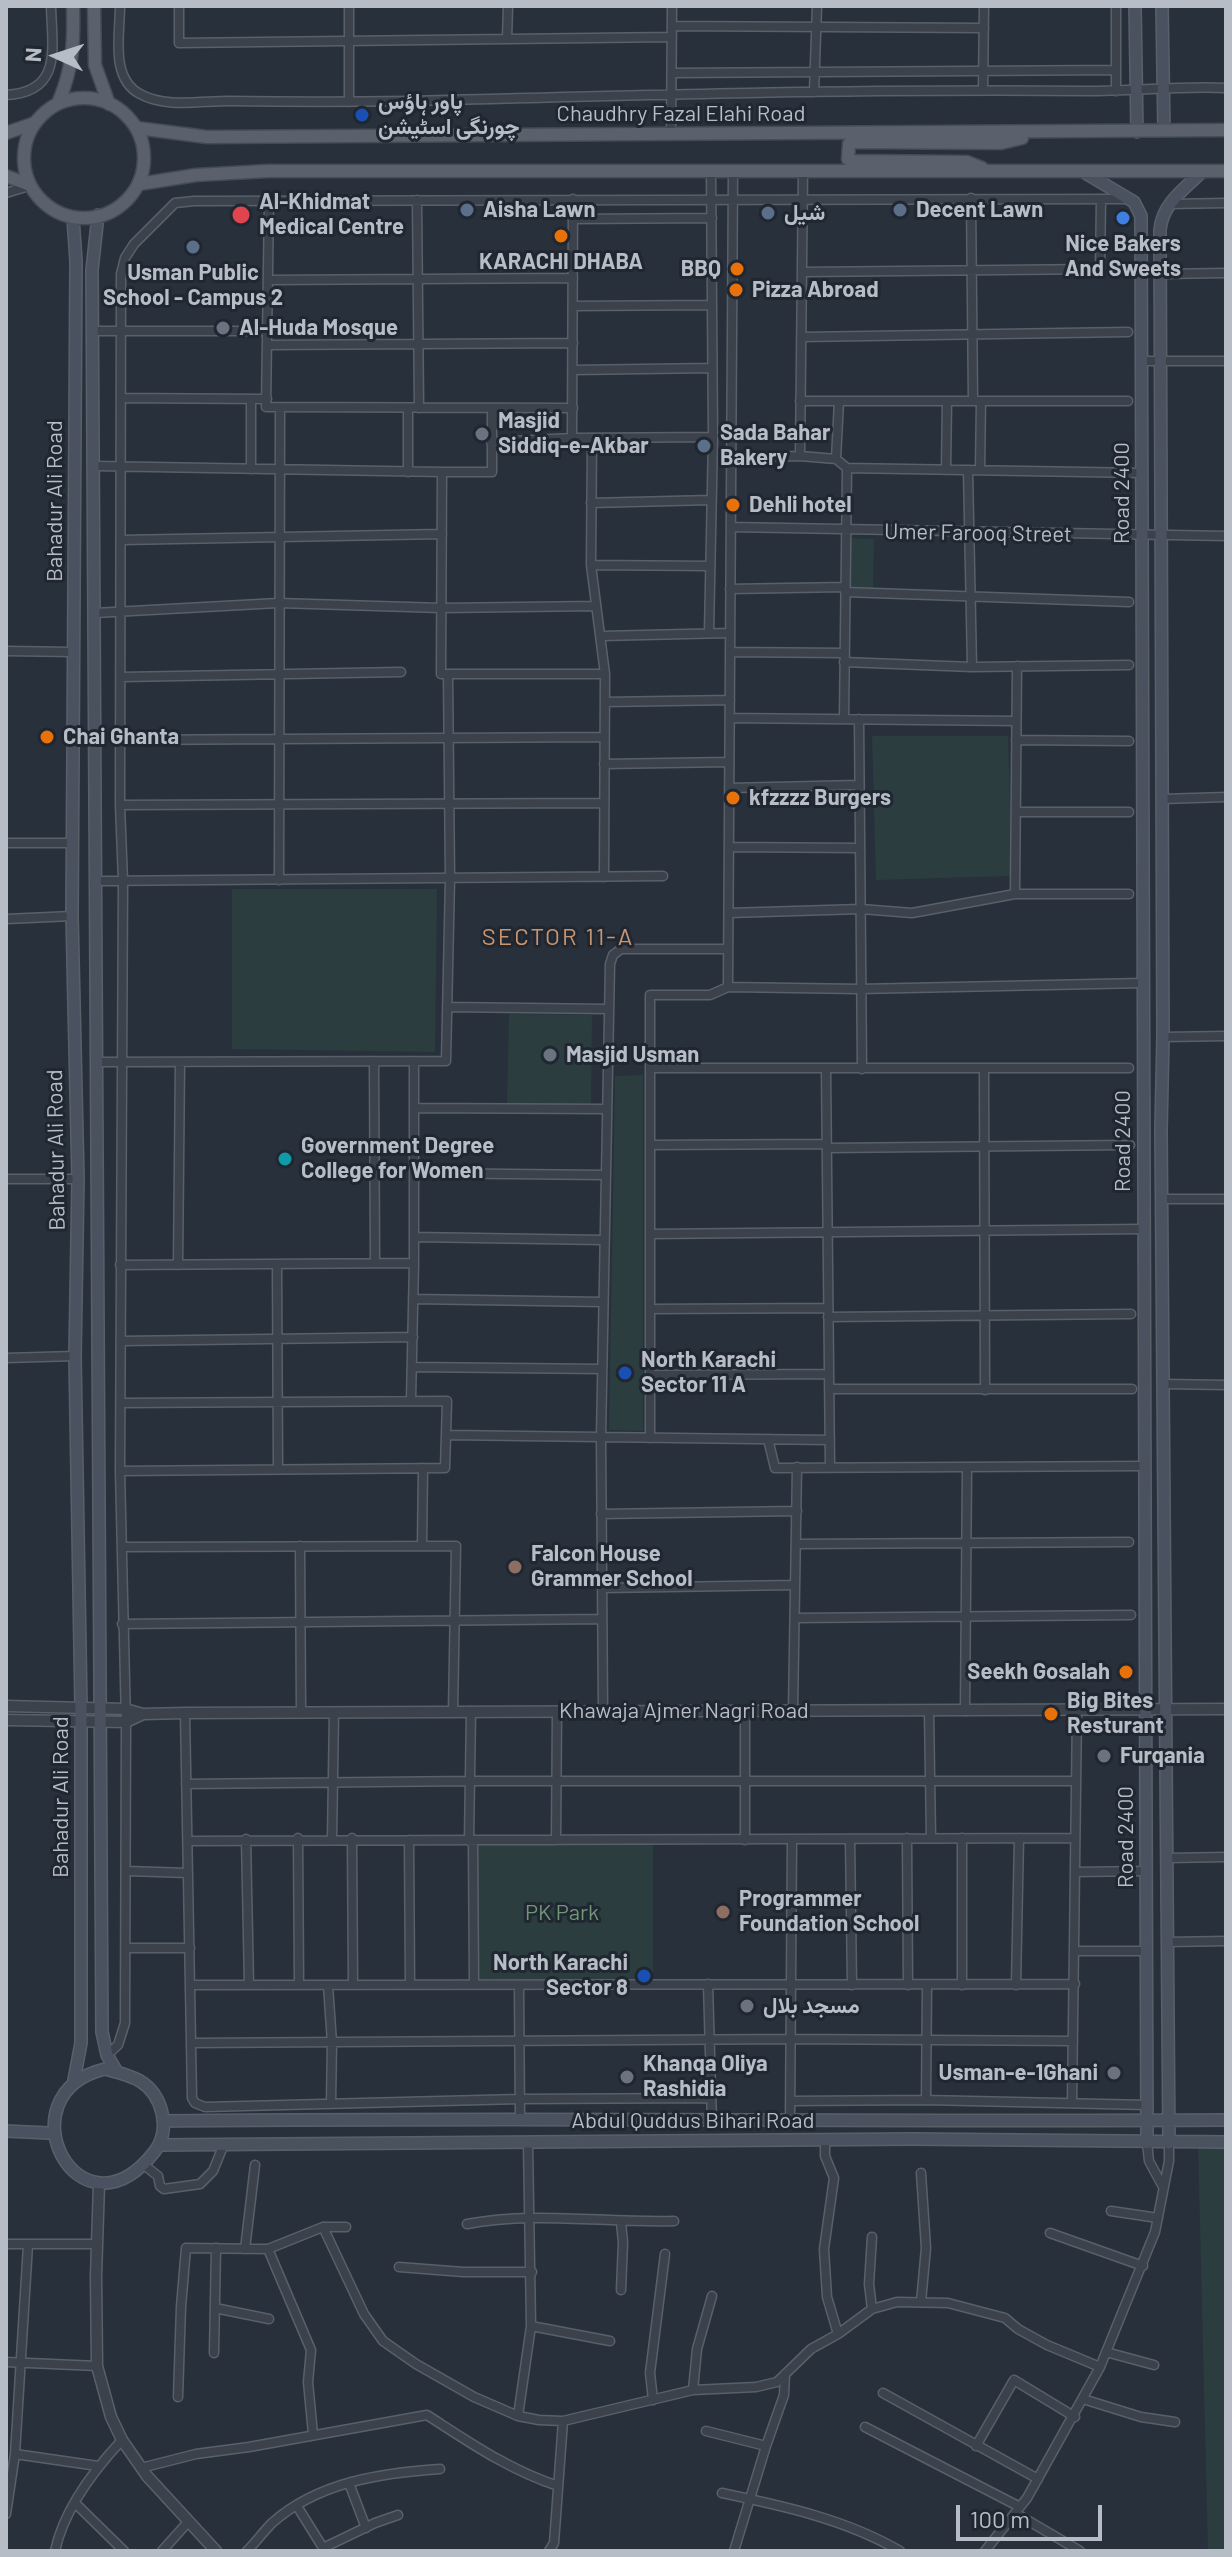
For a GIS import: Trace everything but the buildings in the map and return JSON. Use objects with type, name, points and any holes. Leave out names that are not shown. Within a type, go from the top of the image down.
[{"type":"main road","points":[[59,101],[96,98],[126,114],[137,128],[145,156],[139,184],[119,208],[90,219],[55,212],[40,201],[24,170],[27,137],[35,123],[59,101],[67,81],[74,51],[73,6]]},
{"type":"main road","points":[[94,6],[95,65],[109,104]]},
{"type":"main road","points":[[1135,6],[1137,132]]},
{"type":"main road","points":[[1162,6],[1164,131]]},
{"type":"main road","points":[[6,133],[35,123]]},
{"type":"main road","name":"Chaudhry Fazal Elahi Road","points":[[137,128],[207,137],[1226,130]]},
{"type":"main road","points":[[990,171],[967,162],[852,161],[848,159],[846,151],[853,142],[1001,143],[1044,132]]},
{"type":"main road","points":[[1081,170],[1130,199]]},
{"type":"main road","points":[[139,184],[196,175],[268,171],[1226,171]]},
{"type":"main road","points":[[1169,204],[1203,171]]},
{"type":"main road","points":[[6,176],[30,185]]},
{"type":"main road","name":"Road 2400","points":[[1130,199],[1141,216],[1147,2143]]},
{"type":"main road","name":"Road 2400","points":[[1169,204],[1161,215],[1161,1130],[1169,2143]]},
{"type":"main road","name":"Bahadur Ali Road","points":[[98,215],[92,270],[102,2032],[107,2055],[117,2072]]},
{"type":"main road","name":"Bahadur Ali Road","points":[[73,218],[76,261],[72,916],[78,1179],[75,1356],[81,1707],[81,2043],[74,2080]]},
{"type":"main road","points":[[73,954],[96,954]]},
{"type":"main road","points":[[1143,1131],[1161,1130]]},
{"type":"main road","points":[[105,2069],[142,2081],[161,2108],[163,2121],[159,2145],[144,2165],[126,2177],[104,2185],[85,2181],[68,2170],[55,2155],[49,2133],[50,2113],[58,2095],[74,2080],[105,2069]]},
{"type":"main road","name":"Abdul Quddus Bihari Road","points":[[163,2121],[1226,2120]]},
{"type":"main road","points":[[6,2131],[49,2133]]},
{"type":"main road","name":"Abdul Quddus Bihari Road","points":[[159,2145],[825,2140],[1226,2142]]},
{"type":"street","points":[[6,95],[27,91],[47,78],[51,67],[51,6]]},
{"type":"street","points":[[120,6],[120,72],[126,85],[157,101],[349,102],[670,94],[1137,91],[1177,86],[1226,88]]},
{"type":"street","points":[[179,6],[179,43],[672,37]]},
{"type":"street","points":[[349,6],[349,102]]},
{"type":"street","points":[[507,39],[508,6]]},
{"type":"street","points":[[671,134],[672,6]]},
{"type":"street","points":[[814,92],[817,6]]},
{"type":"street","points":[[983,90],[984,6]]},
{"type":"street","points":[[1116,6],[1116,91]]},
{"type":"street","points":[[672,26],[984,28]]},
{"type":"street","points":[[672,73],[1116,70]]},
{"type":"street","points":[[709,633],[713,437],[711,171]]},
{"type":"street","points":[[728,987],[733,171]]},
{"type":"street","points":[[800,456],[803,171]]},
{"type":"street","points":[[6,193],[30,185]]},
{"type":"street","points":[[971,198],[972,335],[980,470]]},
{"type":"street","points":[[572,438],[573,199]]},
{"type":"street","points":[[802,272],[1100,269],[1101,199]]},
{"type":"street","points":[[107,2055],[118,2045],[125,2023],[127,1871],[120,1471],[123,1062],[121,274],[125,258],[134,244],[175,203],[269,200],[1130,199]]},
{"type":"street","points":[[269,200],[266,407],[573,408]]},
{"type":"street","points":[[417,200],[419,408]]},
{"type":"street","points":[[1169,204],[1226,203]]},
{"type":"street","points":[[573,219],[712,218]]},
{"type":"street","points":[[1161,274],[1226,273]]},
{"type":"street","points":[[268,280],[573,278]]},
{"type":"street","points":[[573,306],[712,305]]},
{"type":"street","points":[[93,331],[268,331]]},
{"type":"street","points":[[801,337],[1128,332]]},
{"type":"street","points":[[268,345],[573,343]]},
{"type":"street","points":[[1141,361],[1226,361]]},
{"type":"street","points":[[573,370],[712,368]]},
{"type":"street","points":[[121,398],[267,399]]},
{"type":"street","points":[[251,399],[251,469]]},
{"type":"street","points":[[800,401],[1128,401]]},
{"type":"street","points":[[836,459],[839,401]]},
{"type":"street","points":[[946,470],[947,401]]},
{"type":"street","points":[[279,880],[280,408]]},
{"type":"street","points":[[408,408],[408,472]]},
{"type":"street","points":[[95,466],[492,472],[492,408]]},
{"type":"street","points":[[491,442],[713,437]]},
{"type":"street","points":[[592,438],[591,565],[605,674],[604,877]]},
{"type":"street","points":[[731,457],[836,459],[847,468],[1142,473]]},
{"type":"street","points":[[844,719],[847,468]]},
{"type":"street","points":[[968,470],[972,667]]},
{"type":"street","points":[[442,472],[441,674],[605,674]]},
{"type":"street","points":[[591,503],[711,500]]},
{"type":"street","name":"Umer Farooq Street","points":[[731,527],[1226,536]]},
{"type":"street","points":[[121,540],[442,534]]},
{"type":"street","points":[[591,565],[710,566]]},
{"type":"street","points":[[730,589],[845,590],[1129,602]]},
{"type":"street","points":[[95,613],[278,603],[442,608],[596,606]]},
{"type":"street","points":[[601,636],[730,633]]},
{"type":"street","points":[[6,651],[74,652]]},
{"type":"street","points":[[730,652],[972,667],[1129,665]]},
{"type":"street","points":[[1015,894],[1017,666]]},
{"type":"street","points":[[122,677],[401,672]]},
{"type":"street","points":[[97,1062],[446,1061],[450,879],[448,674]]},
{"type":"street","points":[[605,702],[730,700]]},
{"type":"street","points":[[730,718],[1016,721]]},
{"type":"street","points":[[859,719],[862,1069]]},
{"type":"street","points":[[121,740],[604,737]]},
{"type":"street","points":[[1016,740],[1129,741]]},
{"type":"street","points":[[604,764],[729,762]]},
{"type":"street","points":[[729,788],[859,785]]},
{"type":"street","points":[[1162,799],[1226,797]]},
{"type":"street","points":[[120,805],[604,803]]},
{"type":"street","points":[[1016,812],[1129,812]]},
{"type":"street","points":[[6,843],[72,843]]},
{"type":"street","points":[[729,847],[860,848]]},
{"type":"street","points":[[96,881],[663,876]]},
{"type":"street","points":[[729,913],[861,909],[912,913],[1015,894],[1129,894]]},
{"type":"street","points":[[6,919],[72,916]]},
{"type":"street","points":[[603,1712],[601,1437],[610,964],[613,955],[621,949],[728,949]]},
{"type":"street","points":[[650,1438],[650,995],[710,995],[728,987],[859,989],[1143,983]]},
{"type":"street","points":[[447,1007],[607,1009]]},
{"type":"street","points":[[1163,1037],[1226,1036]]},
{"type":"street","points":[[374,1061],[375,1263]]},
{"type":"street","points":[[411,1400],[414,1061]]},
{"type":"street","points":[[178,1265],[180,1062]]},
{"type":"street","points":[[650,1068],[1129,1068]]},
{"type":"street","points":[[826,1069],[830,1467]]},
{"type":"street","points":[[984,1069],[985,1390]]},
{"type":"street","points":[[414,1108],[605,1109]]},
{"type":"street","points":[[650,1145],[1130,1145]]},
{"type":"street","points":[[415,1173],[604,1175]]},
{"type":"street","points":[[6,1179],[78,1179]]},
{"type":"street","points":[[1163,1199],[1226,1199]]},
{"type":"street","points":[[651,1234],[1143,1229]]},
{"type":"street","points":[[414,1237],[603,1240]]},
{"type":"street","points":[[120,1265],[414,1263]]},
{"type":"street","points":[[277,1264],[278,1468]]},
{"type":"street","points":[[413,1299],[603,1302]]},
{"type":"street","points":[[651,1309],[984,1315],[1131,1314]]},
{"type":"street","points":[[122,1341],[413,1337]]},
{"type":"street","points":[[6,1358],[75,1356]]},
{"type":"street","points":[[412,1367],[602,1369]]},
{"type":"street","points":[[650,1375],[829,1374]]},
{"type":"street","points":[[1164,1384],[1226,1385]]},
{"type":"street","points":[[829,1389],[1132,1389]]},
{"type":"street","points":[[120,1471],[445,1468],[447,1435],[447,1401],[121,1403]]},
{"type":"street","points":[[447,1435],[830,1440]]},
{"type":"street","points":[[768,1439],[775,1468],[1145,1466]]},
{"type":"street","points":[[793,1711],[797,1467]]},
{"type":"street","points":[[965,1711],[967,1467]]},
{"type":"street","points":[[422,1545],[423,1468]]},
{"type":"street","points":[[601,1514],[797,1511]]},
{"type":"street","points":[[796,1544],[1129,1542]]},
{"type":"street","points":[[300,1546],[301,1713]]},
{"type":"street","points":[[122,1547],[456,1546],[453,1711]]},
{"type":"street","points":[[602,1588],[795,1585]]},
{"type":"street","points":[[795,1618],[1131,1615]]},
{"type":"street","points":[[122,1624],[602,1619]]},
{"type":"street","name":"Khawaja Ajmer Nagri Road","points":[[6,1706],[125,1709],[143,1714],[1226,1709]]},
{"type":"street","points":[[1072,2103],[1077,1710]]},
{"type":"street","points":[[471,1711],[474,1984]]},
{"type":"street","points":[[929,1711],[931,1838]]},
{"type":"street","points":[[556,1840],[557,1712]]},
{"type":"street","points":[[745,1712],[745,1840]]},
{"type":"street","points":[[185,1713],[192,2098],[201,2106],[711,2098]]},
{"type":"street","points":[[332,1839],[334,1713]]},
{"type":"street","name":"Khawaja Ajmer Nagri Road","points":[[6,1720],[126,1722],[143,1714]]},
{"type":"street","points":[[186,1784],[1076,1781]]},
{"type":"street","points":[[188,1841],[298,1838],[471,1841],[1075,1838]]},
{"type":"street","points":[[298,1838],[299,1985]]},
{"type":"street","points":[[352,1838],[353,1985]]},
{"type":"street","points":[[907,1838],[908,1985]]},
{"type":"street","points":[[962,1838],[962,1985]]},
{"type":"street","points":[[1016,1985],[1019,1838]]},
{"type":"street","points":[[246,1839],[249,1985]]},
{"type":"street","points":[[850,1839],[852,1985]]},
{"type":"street","points":[[409,1840],[410,1985]]},
{"type":"street","points":[[790,2121],[793,2039],[792,1840]]},
{"type":"street","points":[[1168,1858],[1226,1857]]},
{"type":"street","points":[[127,1871],[188,1873]]},
{"type":"street","points":[[1075,1872],[1146,1871]]},
{"type":"street","points":[[1168,1942],[1226,1941]]},
{"type":"street","points":[[126,1948],[190,1948]]},
{"type":"street","points":[[1075,1951],[1147,1951]]},
{"type":"street","points":[[708,1984],[712,2122]]},
{"type":"street","points":[[191,1985],[1075,1984]]},
{"type":"street","points":[[328,1985],[332,2043],[331,2103]]},
{"type":"street","points":[[926,2100],[927,1985]]},
{"type":"street","points":[[519,1986],[520,2120]]},
{"type":"street","points":[[192,2043],[793,2039],[1073,2041]]},
{"type":"street","points":[[791,2101],[926,2100],[1147,2105]]},
{"type":"street","points":[[825,2140],[825,2156],[834,2178],[824,2249],[827,2297],[838,2334]]},
{"type":"street","points":[[518,2416],[531,2326],[528,2142]]},
{"type":"street","points":[[1147,2143],[1149,2161],[1162,2185]]},
{"type":"street","points":[[985,2551],[1038,2479],[1100,2367],[1143,2266],[1158,2218],[1169,2161],[1169,2143]]},
{"type":"street","points":[[144,2165],[158,2176],[164,2189],[200,2184],[213,2171],[224,2144]]},
{"type":"street","points":[[245,2249],[255,2165]]},
{"type":"street","points":[[921,2173],[926,2248],[921,2302]]},
{"type":"street","points":[[99,2184],[97,2366],[111,2417],[141,2468],[216,2551]]},
{"type":"street","points":[[1111,2211],[1158,2218]]},
{"type":"street","points":[[467,2224],[494,2219],[621,2223],[674,2221]]},
{"type":"street","points":[[621,2223],[621,2290]]},
{"type":"street","points":[[323,2227],[364,2314],[383,2341],[474,2397],[518,2416],[563,2421],[693,2390],[756,2387],[777,2382],[811,2349],[872,2309],[897,2302],[948,2303],[1005,2318],[1047,2345],[1100,2367]]},
{"type":"street","points":[[178,2397],[185,2250],[189,2247],[268,2249],[323,2227],[346,2227]]},
{"type":"street","points":[[1050,2233],[1143,2266]]},
{"type":"street","points":[[872,2237],[869,2284],[872,2309]]},
{"type":"street","points":[[6,2244],[97,2244]]},
{"type":"street","points":[[6,2514],[15,2454],[28,2245]]},
{"type":"street","points":[[214,2353],[216,2248]]},
{"type":"street","points":[[268,2249],[311,2350],[308,2382],[313,2434]]},
{"type":"street","points":[[653,2400],[650,2373],[665,2254]]},
{"type":"street","points":[[399,2267],[463,2272],[532,2272]]},
{"type":"street","points":[[693,2390],[697,2349],[712,2296]]},
{"type":"street","points":[[215,2308],[269,2319]]},
{"type":"street","points":[[531,2326],[610,2341]]},
{"type":"street","points":[[1106,2352],[1154,2365]]},
{"type":"street","points":[[6,2362],[97,2366]]},
{"type":"street","points":[[734,2551],[784,2395],[785,2374]]},
{"type":"street","points":[[976,2446],[1014,2380],[1075,2417]]},
{"type":"street","points":[[883,2393],[1038,2479]]},
{"type":"street","points":[[1083,2399],[1141,2417],[1175,2422]]},
{"type":"street","points":[[141,2468],[196,2454],[427,2415],[484,2453],[558,2486]]},
{"type":"street","points":[[549,2551],[554,2543],[563,2421]]},
{"type":"street","points":[[865,2427],[1018,2510],[1080,2551]]},
{"type":"street","points":[[706,2431],[766,2446]]},
{"type":"street","points":[[55,2551],[75,2503],[98,2466],[122,2440]]},
{"type":"street","points":[[15,2454],[98,2466]]},
{"type":"street","points":[[247,2551],[273,2523],[306,2500],[349,2483],[390,2473],[440,2469]]},
{"type":"street","points":[[349,2483],[366,2528]]},
{"type":"street","points":[[722,2493],[810,2513],[900,2551]]},
{"type":"street","points":[[75,2503],[124,2551]]},
{"type":"street","points":[[297,2506],[324,2550],[398,2515]]},
{"type":"street","points":[[162,2551],[188,2522]]},
{"type":"green space","points":[[851,538],[874,539],[873,588],[850,588]]},
{"type":"green space","points":[[872,736],[1008,736],[1012,876],[876,880]]},
{"type":"green space","points":[[232,889],[437,889],[435,1052],[232,1049]]},
{"type":"green space","name":"Masjid Usman","points":[[509,1014],[592,1015],[591,1105],[507,1106]]},
{"type":"green space","points":[[643,1075],[643,1431],[609,1430],[615,1076]]},
{"type":"green space","name":"PK Park","points":[[653,1840],[653,1984],[474,1984],[469,1841]]},
{"type":"green space","points":[[1226,2142],[1226,2551],[1208,2551],[1198,2143]]},
{"type":"place","name":"پاور ہاؤس چورنگی اسٹیشن","points":[[362,115]]},
{"type":"place","name":"Aisha Lawn","points":[[467,210]]},
{"type":"place","name":"Decent Lawn","points":[[900,210]]},
{"type":"place","name":"شیل","points":[[768,213]]},
{"type":"place","name":"Al-Khidmat Medical Centre","points":[[241,215]]},
{"type":"place","name":"Nice Bakers And Sweets","points":[[1123,218]]},
{"type":"place","name":"KARACHI DHABA","points":[[561,236]]},
{"type":"place","name":"Usman Public School - Campus 2","points":[[193,247]]},
{"type":"place","name":"BBQ","points":[[737,269]]},
{"type":"place","name":"Pizza Abroad","points":[[736,290]]},
{"type":"place","name":"Al-Huda Mosque","points":[[223,328]]},
{"type":"place","name":"Masjid Siddiq-e-Akbar","points":[[482,434]]},
{"type":"place","name":"Sada Bahar Bakery","points":[[704,446]]},
{"type":"place","name":"Dehli hotel","points":[[733,505]]},
{"type":"place","name":"Chai Ghanta","points":[[47,737]]},
{"type":"place","name":"kfzzzz Burgers","points":[[733,798]]},
{"type":"place","name":"Masjid Usman","points":[[550,1055]]},
{"type":"place","name":"Government Degree College for Women","points":[[285,1159]]},
{"type":"place","name":"North Karachi Sector 11 A","points":[[625,1373]]},
{"type":"place","name":"Falcon House Grammer School","points":[[515,1567]]},
{"type":"place","name":"Seekh Gosalah","points":[[1126,1672]]},
{"type":"place","name":"Big Bites Resturant","points":[[1051,1714]]},
{"type":"place","name":"Furqania","points":[[1104,1756]]},
{"type":"place","name":"Programmer Foundation School","points":[[723,1912]]},
{"type":"place","name":"North Karachi Sector 8","points":[[644,1976]]},
{"type":"place","name":"مسجد بلال","points":[[747,2006]]},
{"type":"place","name":"Usman-e-1Ghani","points":[[1114,2073]]},
{"type":"place","name":"Khanqa Oliya Rashidia","points":[[627,2077]]},
{"type":"district","name":"SECTOR 11-A","points":[[558,937]]}]
